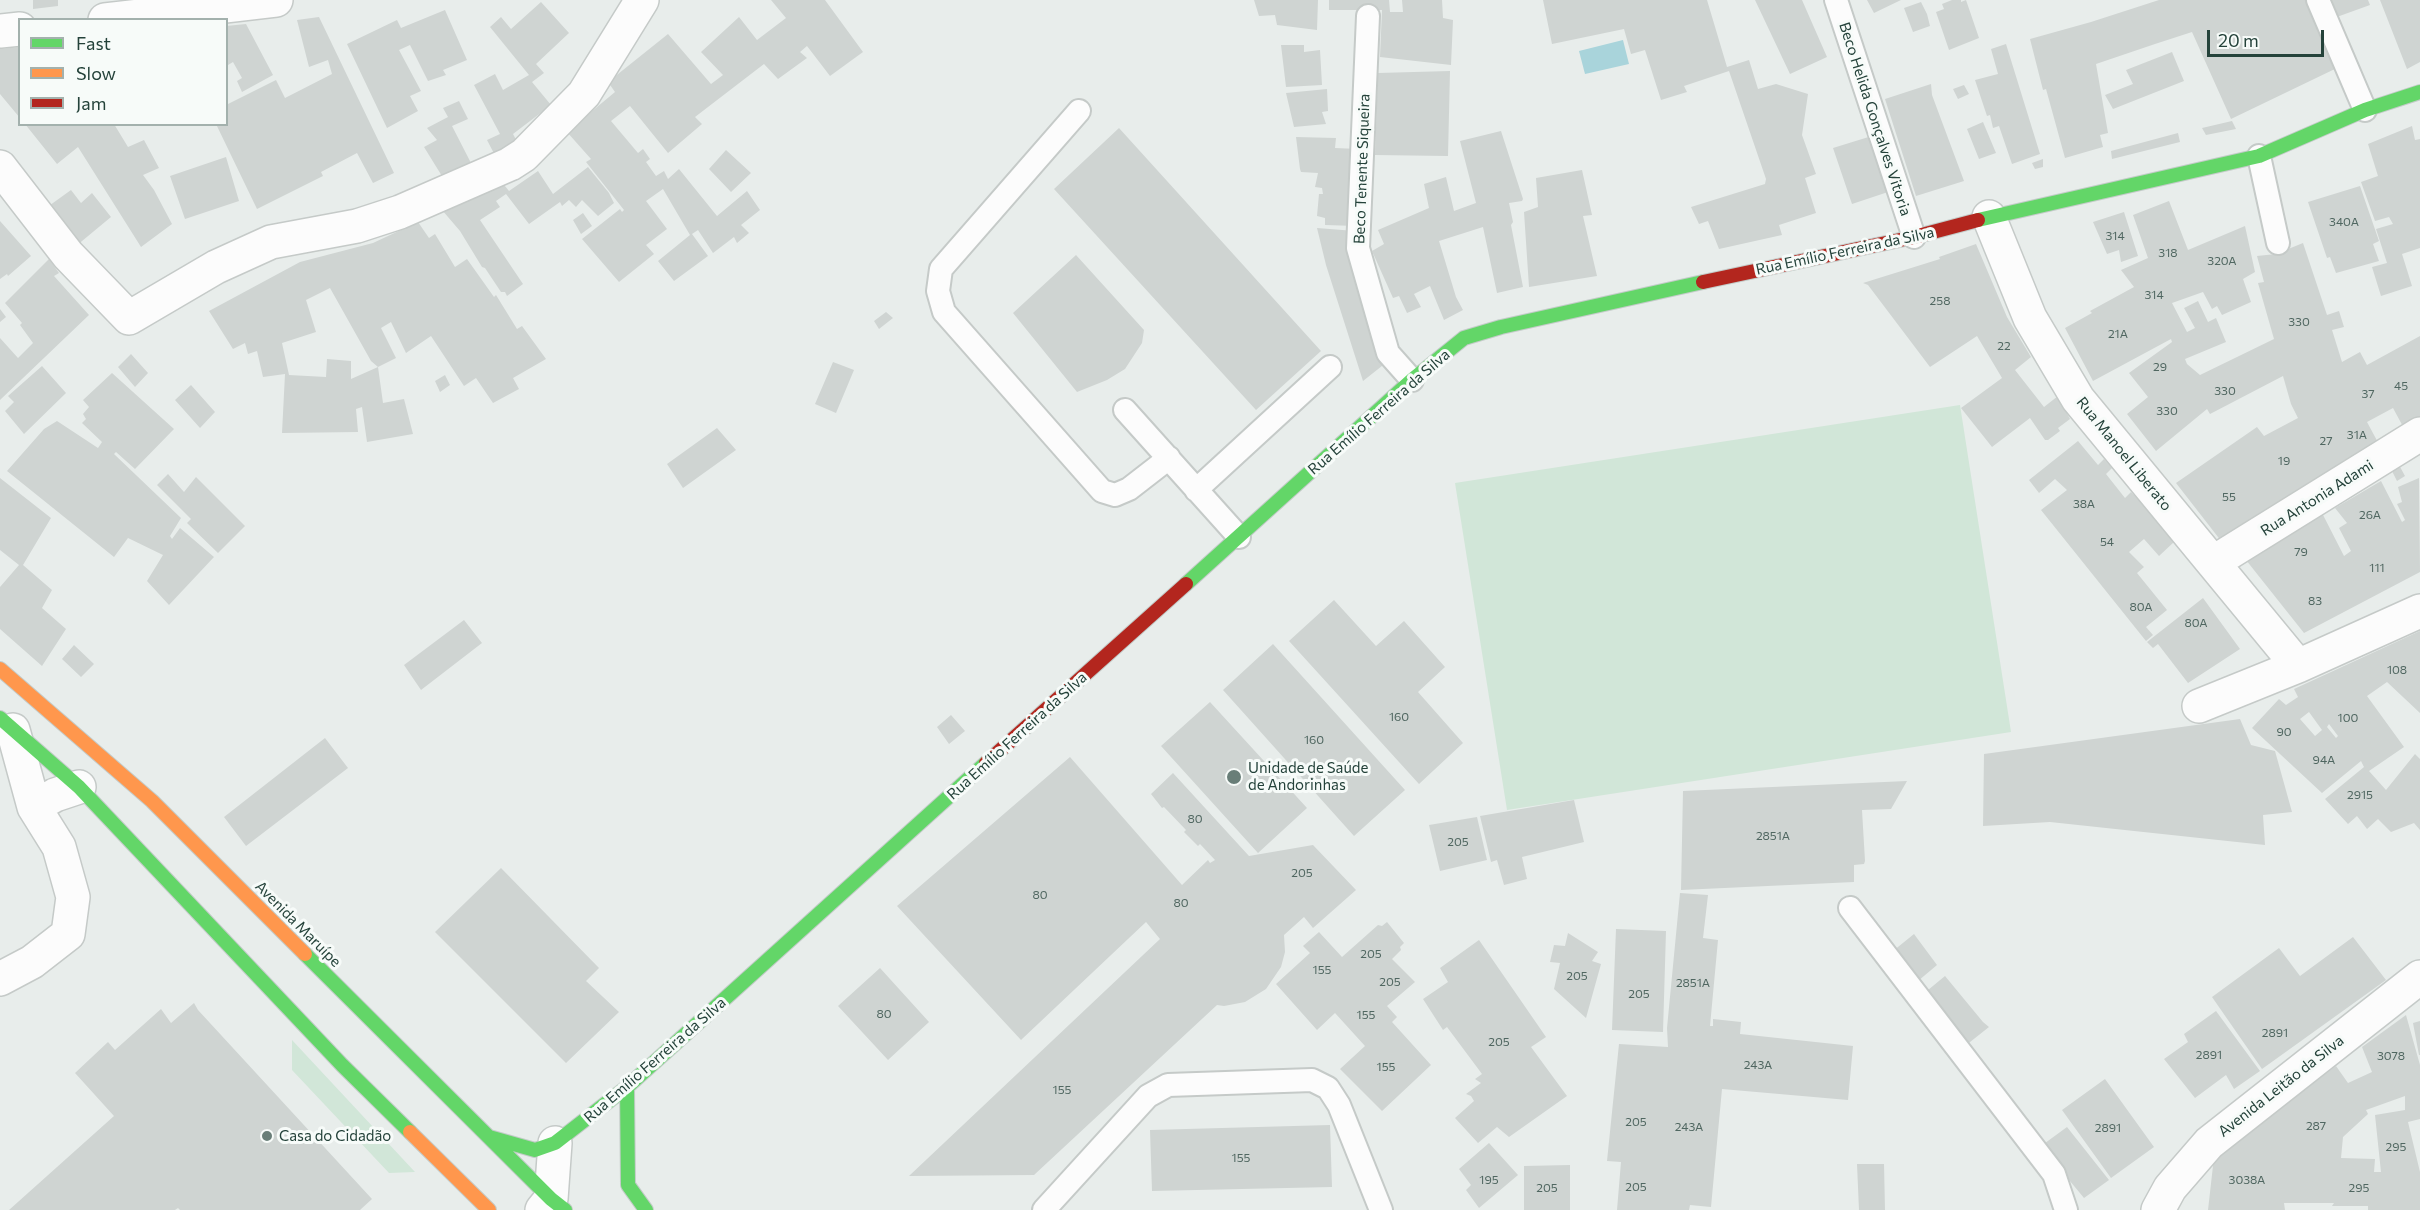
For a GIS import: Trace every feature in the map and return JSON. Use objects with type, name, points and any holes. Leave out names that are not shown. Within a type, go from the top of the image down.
[{"type":"street","points":[[122,18],[276,0]]},
{"type":"street","points":[[0,167],[68,255],[129,318],[216,267],[271,242],[357,226],[400,212],[510,164],[524,155],[584,94],[642,0]]},
{"type":"street","points":[[0,31],[18,29]]},
{"type":"street","name":"Rua Emílio Ferreira da Silva","points":[[489,1137],[536,1150],[555,1143],[627,1087],[1412,380],[1464,338],[1616,300],[1914,237],[1989,217],[2259,156],[2364,110],[2420,92]]},
{"type":"street","name":"Rua Manoel Liberato","points":[[1989,217],[2030,318],[2078,399],[2298,666]]},
{"type":"street","name":"Rua Antonia Adami","points":[[2214,562],[2420,434]]},
{"type":"street","points":[[2199,706],[2298,666],[2420,611]]},
{"type":"street","name":"Avenida Maruípe","points":[[0,669],[152,801],[489,1137],[553,1206]]},
{"type":"street","points":[[7,724],[79,787],[342,1065],[480,1195],[489,1210]]},
{"type":"street","points":[[0,979],[32,962],[68,934],[73,897],[59,847],[34,807],[7,724]]},
{"type":"street","points":[[34,807],[55,795],[79,787]]},
{"type":"street","name":"Avenida Leitão da Silva","points":[[2158,1210],[2170,1188],[2209,1143],[2420,976]]},
{"type":"street","points":[[627,1087],[628,1185],[646,1210]]},
{"type":"street","points":[[489,1137],[490,1159]]},
{"type":"street","points":[[553,1206],[555,1143]]},
{"type":"street","points":[[467,1210],[480,1195]]},
{"type":"lane","name":"Beco Helida Gonçalves Vitoria","points":[[1836,0],[1914,237]]},
{"type":"lane","points":[[2318,0],[2364,110]]},
{"type":"lane","name":"Beco Tenente Siqueira","points":[[1368,16],[1358,248],[1388,353],[1412,380]]},
{"type":"lane","points":[[1079,111],[941,269],[938,291],[944,312],[1102,491],[1115,495],[1129,489],[1169,458]]},
{"type":"lane","points":[[2259,156],[2278,243]]},
{"type":"lane","points":[[1196,490],[1330,367]]},
{"type":"lane","points":[[1125,410],[1239,537]]},
{"type":"lane","points":[[1850,908],[2054,1174],[2066,1210]]},
{"type":"lane","points":[[1044,1210],[1148,1096],[1168,1084],[1312,1080],[1328,1088],[1339,1105],[1381,1210]]},
{"type":"green space","points":[[1960,405],[2011,732],[1507,810],[1455,483]]},
{"type":"green space","points":[[292,1040],[415,1172],[389,1173],[292,1070]]},
{"type":"water","points":[[1623,40],[1629,64],[1585,74],[1579,51]]},
{"type":"building","points":[[33,0],[58,0],[58,6],[33,9]]},
{"type":"building","points":[[771,0],[825,0],[863,52],[830,76],[807,46],[800,52],[807,58],[778,79],[764,64],[695,117],[702,124],[668,153],[630,106],[611,121],[638,153],[643,149],[650,159],[646,162],[656,176],[664,171],[668,179],[679,169],[717,216],[747,191],[760,210],[741,225],[749,233],[737,243],[734,237],[713,253],[698,230],[692,234],[708,256],[674,281],[658,261],[690,235],[663,189],[646,201],[667,229],[646,245],[654,254],[619,282],[582,239],[620,209],[622,212],[624,210],[586,162],[591,159],[567,132],[615,92],[608,82],[668,34],[711,84],[723,75],[701,52],[739,17],[757,40],[786,18]]},
{"type":"building","points":[[1254,0],[1318,0],[1317,30],[1277,25],[1275,15],[1259,16]]},
{"type":"building","points":[[1329,0],[1389,0],[1390,12],[1403,12],[1402,0],[1442,0],[1443,18],[1453,20],[1451,65],[1380,57],[1382,10],[1329,10]]},
{"type":"building","points":[[1543,0],[1707,0],[1727,67],[1749,60],[1758,89],[1776,84],[1808,94],[1802,135],[1816,174],[1805,178],[1816,213],[1779,225],[1782,235],[1719,249],[1708,221],[1699,224],[1691,207],[1765,184],[1766,179],[1729,71],[1684,86],[1687,92],[1661,100],[1645,50],[1631,54],[1624,29],[1552,44]]},
{"type":"building","points":[[1755,0],[1802,0],[1827,57],[1790,74]]},
{"type":"building","points":[[1867,0],[1901,0],[1874,13]]},
{"type":"building","points":[[1952,0],[1961,0],[1961,2],[1966,0],[1979,38],[1949,50],[1936,12],[1944,9],[1942,4]]},
{"type":"building","points":[[2159,0],[2308,0],[2339,67],[2231,119],[2192,32],[2155,44],[2096,64],[2108,133],[2100,135],[2103,147],[2065,158],[2046,89],[2043,90],[2030,39]]},
{"type":"building","points":[[2326,0],[2368,0],[2370,5],[2334,18]]},
{"type":"building","points":[[2380,0],[2420,0],[2420,62],[2407,69]]},
{"type":"building","points":[[541,2],[569,33],[536,64],[544,73],[532,82],[551,105],[513,134],[523,153],[500,165],[487,140],[500,134],[474,85],[495,74],[503,90],[529,75],[490,27],[501,17],[511,29]]},
{"type":"building","points":[[1921,2],[1930,26],[1913,32],[1904,8]]},
{"type":"building","points":[[445,10],[467,60],[443,70],[446,75],[428,81],[410,45],[399,50],[421,91],[410,96],[418,111],[387,128],[347,44],[397,20],[401,28]]},
{"type":"building","points":[[319,17],[394,173],[373,183],[357,153],[321,172],[323,176],[257,209],[217,126],[228,126],[228,104],[276,80],[285,98],[332,74],[328,60],[309,67],[297,20]]},
{"type":"building","points":[[246,24],[273,75],[242,92],[237,81],[242,78],[233,62],[228,65],[228,26]]},
{"type":"building","points":[[2006,44],[2040,154],[2012,164],[1999,126],[1993,128],[1990,115],[1987,116],[1975,80],[1998,74],[1991,49]]},
{"type":"building","points":[[1281,45],[1304,45],[1304,52],[1320,50],[1322,85],[1286,87]]},
{"type":"building","points":[[18,47],[18,116],[0,94],[0,49]]},
{"type":"building","points":[[2172,52],[2184,81],[2113,109],[2105,95],[2133,84],[2126,70]]},
{"type":"building","points":[[1450,71],[1448,156],[1375,155],[1378,73]]},
{"type":"building","points":[[1931,84],[1932,95],[1964,181],[1916,196],[1885,99]]},
{"type":"building","points":[[1964,85],[1969,94],[1958,99],[1953,89]]},
{"type":"building","points":[[1327,89],[1328,111],[1322,112],[1326,124],[1294,127],[1286,93]]},
{"type":"building","points":[[459,101],[468,119],[452,126],[471,163],[445,181],[424,147],[437,140],[427,128],[448,117],[443,108]]},
{"type":"building","points":[[2232,121],[2236,129],[2206,135],[2202,128]]},
{"type":"building","points":[[1983,122],[1996,153],[1979,159],[1967,129]]},
{"type":"building","points":[[27,126],[115,126],[128,147],[144,140],[159,168],[143,175],[154,190],[172,224],[141,247],[78,147],[57,164]]},
{"type":"building","points":[[2412,126],[2415,140],[2420,139],[2420,248],[2402,254],[2412,286],[2381,296],[2372,267],[2387,263],[2376,229],[2393,224],[2389,217],[2375,221],[2361,182],[2378,176],[2368,144]]},
{"type":"building","points":[[1119,128],[1321,351],[1256,410],[1054,189]]},
{"type":"building","points":[[1501,131],[1523,199],[1509,203],[1523,287],[1497,293],[1483,227],[1439,241],[1456,297],[1463,310],[1444,320],[1430,286],[1414,294],[1421,307],[1407,313],[1399,296],[1393,298],[1372,251],[1384,244],[1378,230],[1429,208],[1424,184],[1446,177],[1454,211],[1476,203],[1460,141]]},
{"type":"building","points":[[2178,133],[2180,142],[2112,159],[2111,151]]},
{"type":"building","points":[[1875,135],[1894,190],[1852,204],[1833,148]]},
{"type":"building","points":[[1296,137],[1336,138],[1335,148],[1358,149],[1356,226],[1325,225],[1325,218],[1317,216],[1319,194],[1323,194],[1322,188],[1315,187],[1318,173],[1301,172]]},
{"type":"building","points":[[726,150],[751,173],[731,192],[709,169]]},
{"type":"building","points":[[226,157],[239,201],[185,219],[170,176]]},
{"type":"building","points":[[2043,159],[2043,167],[2035,169],[2032,163]]},
{"type":"building","points":[[588,167],[609,193],[614,203],[598,216],[582,200],[576,207],[569,200],[562,206],[560,202],[529,224],[506,194],[496,201],[500,207],[480,220],[523,284],[507,296],[505,292],[501,292],[482,267],[460,231],[442,210],[496,175],[509,191],[538,171],[553,194]]},
{"type":"building","points":[[1582,170],[1592,215],[1583,216],[1597,276],[1529,287],[1524,212],[1538,207],[1536,178]]},
{"type":"building","points":[[2360,186],[2379,241],[2373,244],[2379,261],[2336,273],[2330,257],[2327,258],[2308,202]]},
{"type":"building","points":[[71,190],[81,203],[92,193],[111,217],[76,246],[46,208]]},
{"type":"building","points":[[2169,201],[2188,250],[2245,226],[2255,272],[2243,279],[2251,302],[2222,315],[2217,306],[2212,309],[2203,292],[2172,303],[2187,332],[2195,328],[2184,308],[2198,301],[2208,322],[2216,318],[2226,342],[2185,359],[2187,364],[2200,375],[2274,339],[2258,283],[2264,282],[2257,256],[2276,254],[2303,243],[2327,315],[2339,311],[2344,327],[2332,330],[2342,362],[2360,352],[2367,365],[2420,336],[2420,427],[2407,434],[2393,408],[2367,422],[2381,448],[2225,546],[2176,483],[2257,427],[2264,436],[2298,418],[2291,404],[2283,376],[2210,414],[2207,409],[2156,451],[2127,414],[2148,397],[2129,373],[2172,342],[2171,339],[2093,381],[2065,328],[2092,313],[2090,311],[2134,287],[2121,270],[2148,258],[2133,215]]},
{"type":"building","points":[[2124,212],[2138,256],[2121,262],[2119,250],[2107,254],[2093,222]]},
{"type":"building","points":[[583,213],[592,226],[581,234],[573,220]]},
{"type":"building","points":[[0,221],[31,256],[8,276],[7,274],[0,279]]},
{"type":"building","points":[[418,222],[429,238],[435,234],[455,267],[467,259],[494,297],[496,295],[517,329],[522,326],[546,359],[513,378],[519,389],[493,403],[476,378],[464,386],[431,336],[406,353],[391,322],[381,328],[396,358],[378,367],[383,403],[404,399],[413,434],[367,442],[362,407],[356,409],[358,432],[282,433],[285,374],[263,377],[257,351],[248,354],[245,343],[233,349],[209,311],[300,262],[373,243]],"holes":[[[330,288],[371,361],[378,367],[351,379],[351,361],[327,359],[326,377],[289,375],[282,343],[316,332],[306,300]]]},
{"type":"building","points":[[1317,228],[1355,231],[1387,362],[1363,381],[1326,265]]},
{"type":"building","points":[[1976,244],[2007,317],[2031,357],[2015,370],[2044,407],[2058,396],[2070,419],[2048,440],[2045,440],[2030,418],[1992,447],[1961,408],[2002,378],[1977,336],[1930,367],[1868,285],[1863,283],[1940,259],[1939,257]]},
{"type":"building","points":[[1076,255],[1144,330],[1142,343],[1125,369],[1107,380],[1077,392],[1013,313]]},
{"type":"building","points":[[49,259],[59,273],[54,276],[89,315],[0,400],[0,338],[18,358],[33,343],[20,325],[22,323],[5,303]]},
{"type":"building","points":[[0,309],[6,317],[0,322]]},
{"type":"building","points":[[886,312],[893,318],[879,329],[874,321]]},
{"type":"building","points":[[131,354],[148,373],[135,387],[118,367]]},
{"type":"building","points":[[833,362],[854,370],[836,413],[815,404]]},
{"type":"building","points":[[42,366],[66,393],[24,434],[5,411],[14,402],[8,396]]},
{"type":"building","points":[[112,373],[174,429],[135,469],[116,452],[114,454],[181,518],[170,536],[172,539],[180,528],[214,557],[169,605],[147,581],[163,555],[128,538],[114,557],[7,471],[44,429],[57,421],[98,448],[102,442],[82,423],[86,419],[83,414],[89,407],[83,400]]},
{"type":"building","points":[[445,375],[450,385],[440,392],[435,381]]},
{"type":"building","points":[[191,385],[215,412],[200,428],[175,400]]},
{"type":"building","points":[[717,428],[736,450],[683,488],[667,464]]},
{"type":"building","points":[[2078,441],[2098,465],[2104,459],[2112,468],[2106,474],[2125,498],[2131,492],[2161,523],[2159,525],[2174,542],[2159,556],[2144,539],[2129,552],[2144,567],[2137,573],[2167,610],[2146,627],[2153,635],[2146,641],[2041,510],[2067,490],[2055,479],[2039,493],[2029,480]]},
{"type":"building","points":[[2399,465],[2405,476],[2397,481],[2391,469]]},
{"type":"building","points":[[168,474],[184,492],[196,477],[245,526],[218,553],[187,523],[191,519],[157,485]]},
{"type":"building","points":[[0,478],[51,518],[23,565],[52,590],[42,608],[66,629],[42,666],[0,629],[0,587],[19,565],[0,550]]},
{"type":"building","points":[[2419,478],[2420,572],[2304,633],[2246,560],[2322,513],[2344,556],[2351,551],[2339,528],[2347,523],[2335,508],[2381,481],[2402,522],[2405,520],[2397,504],[2402,502],[2398,487]]},
{"type":"building","points":[[2203,598],[2240,649],[2188,683],[2158,644],[2153,648],[2147,642]]},
{"type":"building","points":[[1334,600],[1376,646],[1404,621],[1445,667],[1418,692],[1463,743],[1419,784],[1289,641]]},
{"type":"building","points":[[464,620],[482,643],[421,690],[404,665]]},
{"type":"building","points":[[2420,631],[2420,713],[2387,682],[2367,696],[2404,747],[2369,771],[2386,790],[2415,754],[2420,759],[2420,830],[2414,823],[2391,832],[2378,819],[2367,829],[2357,816],[2348,824],[2325,799],[2364,767],[2361,761],[2322,793],[2252,728],[2279,699],[2286,705],[2298,697],[2294,689]],"holes":[[[2309,712],[2322,730],[2315,736],[2300,719]],[[2329,724],[2338,736],[2336,738],[2327,727]]]},
{"type":"building","points":[[1273,644],[1405,790],[1354,836],[1223,690]]},
{"type":"building","points":[[74,645],[94,664],[81,677],[62,659]]},
{"type":"building","name":"Unidade de Saúde de Andorinhas","points":[[1210,702],[1307,808],[1258,853],[1161,746]]},
{"type":"building","points":[[951,715],[965,731],[949,744],[937,727]]},
{"type":"building","points":[[2240,719],[2251,745],[2275,751],[2292,812],[2263,815],[2265,845],[2050,822],[1983,826],[1984,754]]},
{"type":"building","points":[[325,738],[348,768],[246,846],[224,817]]},
{"type":"building","points":[[1070,757],[1182,885],[1208,860],[1210,863],[1215,860],[1200,844],[1198,846],[1184,832],[1186,830],[1164,807],[1162,808],[1151,794],[1173,773],[1249,856],[1313,845],[1356,890],[1313,928],[1304,917],[1284,935],[1285,952],[1281,967],[1266,989],[1245,1002],[1217,1005],[1034,1175],[909,1176],[1160,939],[1146,922],[1021,1040],[897,906]]},
{"type":"building","points":[[1907,781],[1891,809],[1862,810],[1865,861],[1864,864],[1854,865],[1854,882],[1681,890],[1683,791]]},
{"type":"building","points":[[1574,800],[1584,842],[1522,857],[1527,879],[1504,885],[1497,860],[1491,862],[1480,816]]},
{"type":"building","points":[[1477,817],[1487,860],[1440,871],[1429,825]]},
{"type":"building","points":[[501,868],[599,968],[586,981],[619,1012],[566,1063],[435,932]]},
{"type":"building","points":[[1680,893],[1708,895],[1703,938],[1718,940],[1710,1026],[1713,1026],[1713,1019],[1741,1022],[1740,1034],[1853,1046],[1848,1100],[1722,1089],[1711,1207],[1690,1205],[1689,1210],[1617,1210],[1621,1162],[1607,1161],[1619,1044],[1668,1047],[1667,1028]]},
{"type":"building","points":[[1387,922],[1404,943],[1392,959],[1415,982],[1387,1006],[1397,1017],[1392,1022],[1431,1065],[1382,1111],[1340,1069],[1365,1046],[1335,1013],[1317,1030],[1276,984],[1310,953],[1303,946],[1319,932],[1342,957],[1378,925],[1382,926]]},
{"type":"building","points":[[1616,929],[1666,931],[1663,1032],[1612,1030]]},
{"type":"building","points":[[1568,933],[1598,952],[1592,961],[1601,964],[1586,1018],[1554,989],[1560,963],[1550,962],[1554,945],[1565,946]]},
{"type":"building","points":[[1914,934],[1937,965],[1918,981],[1893,951]]},
{"type":"building","points":[[2353,937],[2386,980],[2262,1069],[2212,997],[2279,948],[2300,976]]},
{"type":"building","points":[[1479,940],[1546,1037],[1531,1047],[1567,1096],[1509,1137],[1497,1127],[1478,1143],[1455,1118],[1474,1101],[1466,1094],[1481,1083],[1475,1079],[1482,1074],[1447,1027],[1443,1030],[1423,999],[1448,982],[1440,968]]},
{"type":"building","points":[[880,968],[929,1022],[888,1060],[838,1006]]},
{"type":"building","points":[[1945,976],[1989,1027],[1965,1046],[1922,995]]},
{"type":"building","points":[[194,1003],[372,1199],[360,1210],[180,1210],[178,1208],[175,1210],[9,1210],[114,1116],[75,1073],[108,1042],[115,1050],[161,1009],[171,1023]]},
{"type":"building","points":[[2216,1011],[2260,1071],[2234,1089],[2226,1075],[2195,1098],[2164,1059],[2188,1042],[2184,1034]]},
{"type":"building","points":[[2406,1015],[2420,1065],[2420,1119],[2408,1122],[2420,1172],[2420,1210],[2368,1210],[2368,1206],[2332,1206],[2334,1203],[2284,1203],[2285,1210],[2208,1210],[2214,1157],[2336,1066],[2348,1083],[2372,1072],[2362,1047]],"holes":[[[2405,1096],[2405,1110],[2375,1115],[2381,1172],[2374,1172],[2375,1159],[2341,1158],[2343,1137],[2368,1114],[2366,1110]]]},
{"type":"building","points":[[2420,1021],[2420,1055],[2419,1055],[2413,1023]]},
{"type":"building","points":[[2105,1079],[2154,1147],[2111,1178],[2062,1110]]},
{"type":"building","points":[[1330,1125],[1332,1187],[1152,1191],[1150,1130]]},
{"type":"building","points":[[2067,1127],[2109,1180],[2084,1198],[2041,1146]]},
{"type":"building","points":[[1489,1143],[1518,1175],[1479,1208],[1466,1190],[1471,1185],[1459,1169]]},
{"type":"building","points":[[1857,1164],[1884,1164],[1885,1210],[1859,1210]]},
{"type":"building","points":[[1570,1165],[1570,1210],[1524,1210],[1524,1166]]},
{"type":"traffic: fast","points":[[1978,220],[2259,156],[2365,110],[2420,92]]},
{"type":"traffic: fast","points":[[1186,584],[1412,380],[1464,338],[1501,327],[1703,282]]},
{"type":"traffic: fast","points":[[0,718],[79,787],[342,1065],[410,1132]]},
{"type":"traffic: fast","points":[[489,1137],[535,1150],[555,1143],[627,1087],[986,763]]},
{"type":"traffic: fast","points":[[305,954],[551,1199],[565,1210]]},
{"type":"traffic: fast","points":[[627,1087],[628,1185],[646,1210]]},
{"type":"traffic: slow","points":[[0,669],[152,801],[305,954]]},
{"type":"traffic: slow","points":[[410,1132],[489,1210]]},
{"type":"traffic: jam","points":[[1703,282],[1914,237],[1978,220]]},
{"type":"traffic: jam","points":[[986,763],[1186,584]]},
{"type":"place","name":"Unidade de Saúde de Andorinhas","points":[[1234,777]]},
{"type":"place","name":"Casa do Cidadão","points":[[267,1136]]}]
